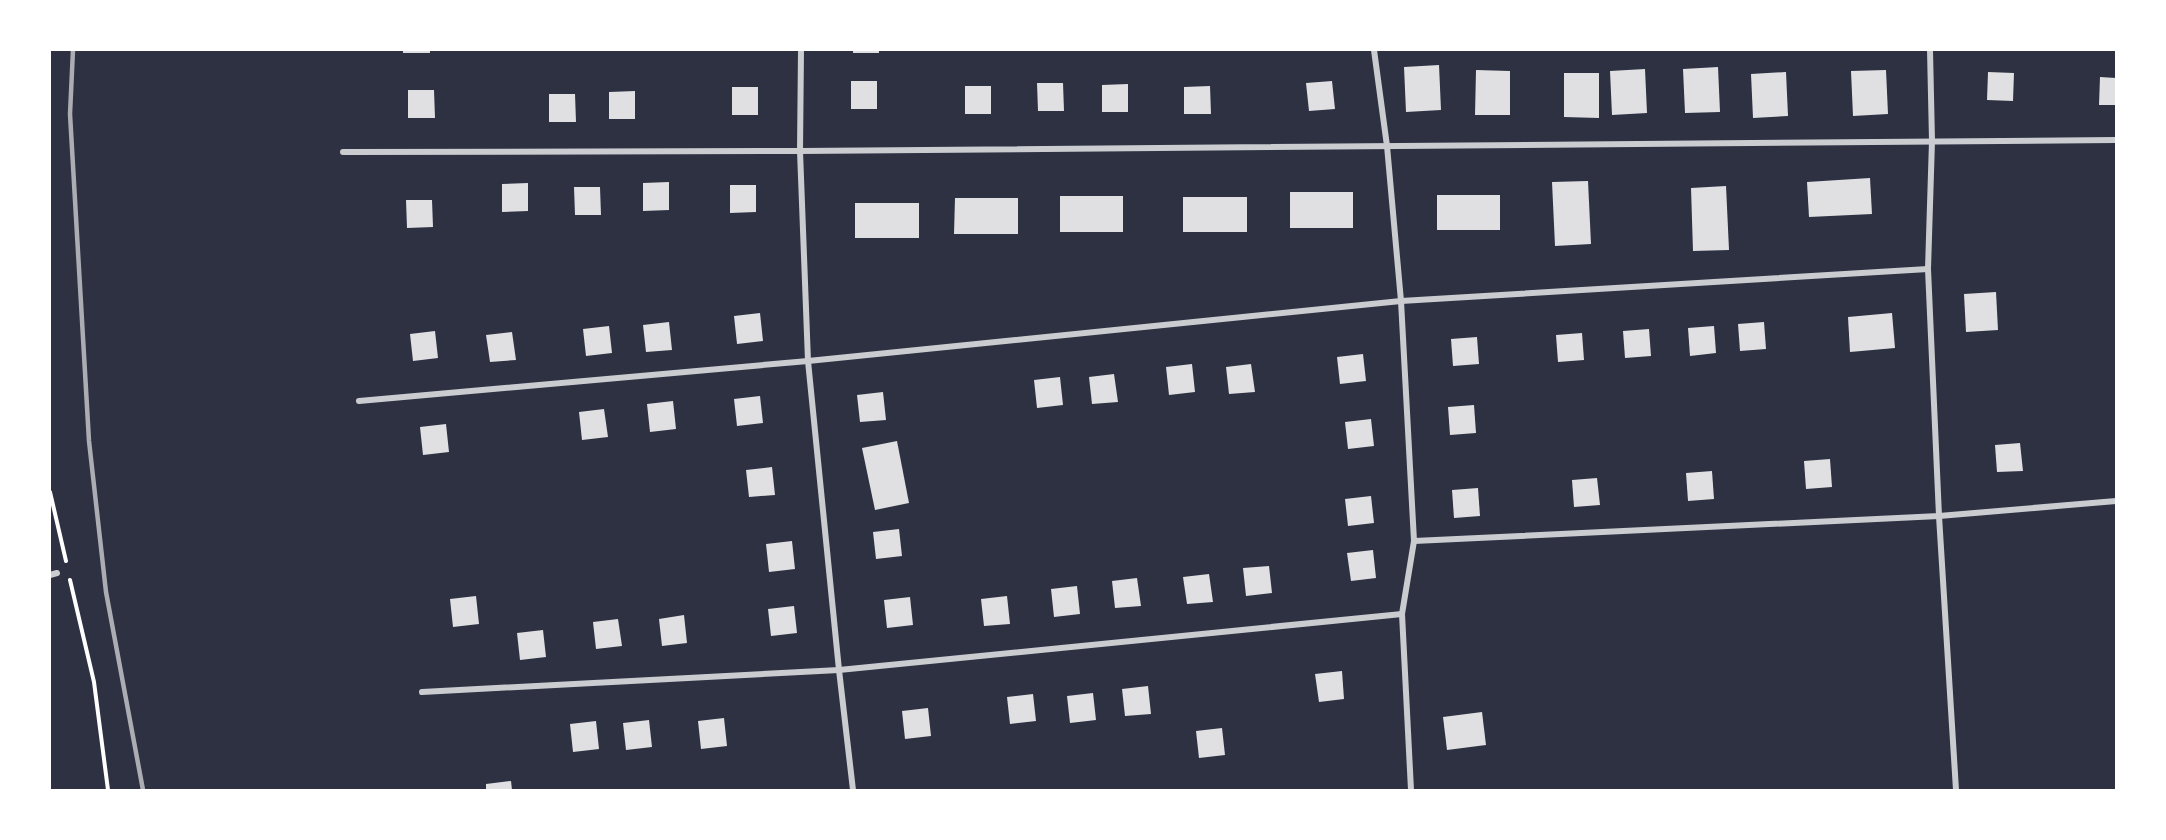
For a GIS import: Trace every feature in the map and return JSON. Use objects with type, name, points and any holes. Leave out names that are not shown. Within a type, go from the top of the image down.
[{"type":"street","points":[[801,50],[800,151],[808,362],[853,790]]},
{"type":"street","points":[[1374,50],[1387,146],[1401,301],[1414,541],[1402,614],[1411,790]]},
{"type":"street","points":[[1930,50],[1932,141],[1928,269],[1956,790]]},
{"type":"street","points":[[343,152],[800,151],[2116,140]]},
{"type":"street","points":[[359,401],[808,362],[1401,301],[1928,269]]},
{"type":"street","points":[[1414,541],[1940,516],[2116,501]]},
{"type":"street","points":[[50,575],[57,573]]},
{"type":"street","points":[[422,692],[839,670],[1402,614]]},
{"type":"path","points":[[50,492],[94,682],[108,790]]},
{"type":"building","points":[[403,50],[430,50],[430,53],[403,53]]},
{"type":"building","points":[[853,50],[879,50],[879,53],[853,53]]},
{"type":"building","points":[[1439,65],[1441,110],[1406,112],[1404,67]]},
{"type":"building","points":[[1718,67],[1720,112],[1685,113],[1683,69]]},
{"type":"building","points":[[1645,69],[1647,113],[1612,115],[1610,71]]},
{"type":"building","points":[[1476,70],[1510,71],[1510,115],[1475,115]]},
{"type":"building","points":[[1886,70],[1888,114],[1853,116],[1851,71]]},
{"type":"building","points":[[1786,72],[1788,116],[1753,118],[1751,74]]},
{"type":"building","points":[[1988,72],[2014,73],[2013,101],[1987,100]]},
{"type":"building","points":[[1564,73],[1599,73],[1599,118],[1564,117]]},
{"type":"building","points":[[2100,77],[2116,78],[2116,105],[2099,105]]},
{"type":"building","points":[[851,81],[877,81],[877,109],[851,109]]},
{"type":"building","points":[[1332,81],[1335,109],[1309,111],[1306,83]]},
{"type":"building","points":[[1037,83],[1063,83],[1064,111],[1038,111]]},
{"type":"building","points":[[1128,84],[1128,112],[1102,112],[1102,85]]},
{"type":"building","points":[[965,86],[991,86],[991,114],[965,114]]},
{"type":"building","points":[[1210,86],[1211,114],[1184,114],[1184,87]]},
{"type":"building","points":[[732,87],[758,87],[758,115],[732,115]]},
{"type":"building","points":[[408,90],[434,90],[435,118],[408,118]]},
{"type":"building","points":[[635,91],[635,119],[609,119],[609,92]]},
{"type":"building","points":[[549,94],[575,94],[576,122],[549,122]]},
{"type":"building","points":[[1870,178],[1872,214],[1809,217],[1807,182]]},
{"type":"building","points":[[1588,181],[1591,244],[1555,246],[1552,182]]},
{"type":"building","points":[[669,182],[669,210],[643,211],[643,183]]},
{"type":"building","points":[[528,183],[528,211],[502,212],[502,184]]},
{"type":"building","points":[[730,185],[756,185],[756,212],[730,213]]},
{"type":"building","points":[[1726,186],[1729,250],[1693,251],[1691,188]]},
{"type":"building","points":[[574,187],[600,187],[601,215],[575,215]]},
{"type":"building","points":[[1290,192],[1353,192],[1353,228],[1290,228]]},
{"type":"building","points":[[1437,195],[1500,195],[1500,230],[1437,230]]},
{"type":"building","points":[[1060,196],[1123,196],[1123,232],[1060,232]]},
{"type":"building","points":[[1183,197],[1247,197],[1247,232],[1183,232]]},
{"type":"building","points":[[955,198],[1018,198],[1018,234],[954,234]]},
{"type":"building","points":[[406,200],[432,200],[433,227],[407,228]]},
{"type":"building","points":[[855,203],[919,203],[919,238],[855,238]]},
{"type":"building","points":[[1996,292],[1998,330],[1966,332],[1964,294]]},
{"type":"building","points":[[760,313],[763,341],[737,344],[734,316]]},
{"type":"building","points":[[1892,313],[1895,348],[1850,352],[1848,317]]},
{"type":"building","points":[[669,322],[672,350],[646,352],[643,325]]},
{"type":"building","points":[[1764,322],[1766,349],[1740,351],[1738,324]]},
{"type":"building","points":[[609,326],[612,353],[586,356],[583,329]]},
{"type":"building","points":[[1714,326],[1716,353],[1690,356],[1688,328]]},
{"type":"building","points":[[1649,329],[1651,356],[1625,358],[1623,331]]},
{"type":"building","points":[[435,331],[438,358],[413,361],[410,334]]},
{"type":"building","points":[[512,332],[516,360],[490,362],[486,335]]},
{"type":"building","points":[[1582,333],[1584,360],[1558,362],[1556,335]]},
{"type":"building","points":[[1477,337],[1479,364],[1453,366],[1451,339]]},
{"type":"building","points":[[1363,354],[1366,381],[1340,384],[1337,357]]},
{"type":"building","points":[[1192,364],[1195,392],[1169,395],[1166,367]]},
{"type":"building","points":[[1251,364],[1255,392],[1229,394],[1226,367]]},
{"type":"building","points":[[1114,374],[1118,402],[1092,404],[1089,377]]},
{"type":"building","points":[[1060,377],[1063,405],[1037,408],[1034,380]]},
{"type":"building","points":[[883,392],[886,420],[860,422],[857,395]]},
{"type":"building","points":[[760,396],[763,423],[737,426],[734,399]]},
{"type":"building","points":[[673,401],[676,429],[650,432],[647,404]]},
{"type":"building","points":[[1474,405],[1476,433],[1450,435],[1448,407]]},
{"type":"building","points":[[604,409],[608,437],[582,440],[579,412]]},
{"type":"building","points":[[1371,419],[1374,446],[1348,449],[1345,422]]},
{"type":"building","points":[[446,424],[449,452],[423,455],[420,427]]},
{"type":"building","points":[[897,441],[909,503],[875,510],[862,448]]},
{"type":"building","points":[[2020,443],[2023,471],[1997,472],[1995,445]]},
{"type":"building","points":[[1830,459],[1832,487],[1806,489],[1804,461]]},
{"type":"building","points":[[772,467],[775,495],[749,497],[746,470]]},
{"type":"building","points":[[1712,471],[1714,499],[1688,501],[1686,473]]},
{"type":"building","points":[[1597,478],[1600,505],[1574,507],[1572,480]]},
{"type":"building","points":[[1478,488],[1480,516],[1454,518],[1452,490]]},
{"type":"building","points":[[1371,496],[1374,523],[1348,526],[1345,499]]},
{"type":"building","points":[[899,529],[902,556],[876,559],[873,532]]},
{"type":"building","points":[[792,541],[795,569],[769,572],[766,544]]},
{"type":"building","points":[[1373,550],[1376,578],[1351,581],[1347,553]]},
{"type":"building","points":[[1269,566],[1272,593],[1246,596],[1243,568]]},
{"type":"building","points":[[1209,574],[1213,602],[1187,604],[1183,577]]},
{"type":"building","points":[[1137,578],[1141,606],[1115,608],[1112,581]]},
{"type":"building","points":[[1077,586],[1080,614],[1054,617],[1051,589]]},
{"type":"building","points":[[476,596],[479,624],[453,627],[450,599]]},
{"type":"building","points":[[1007,596],[1010,624],[984,626],[981,599]]},
{"type":"building","points":[[910,597],[913,625],[887,628],[884,600]]},
{"type":"building","points":[[794,606],[797,633],[771,636],[768,609]]},
{"type":"building","points":[[684,615],[687,643],[662,646],[659,619]]},
{"type":"building","points":[[618,619],[622,646],[596,649],[593,622]]},
{"type":"building","points":[[543,630],[546,657],[520,660],[517,633]]},
{"type":"building","points":[[1342,671],[1344,699],[1319,702],[1315,674]]},
{"type":"building","points":[[1148,686],[1151,714],[1125,716],[1122,689]]},
{"type":"building","points":[[1093,693],[1096,720],[1070,723],[1067,696]]},
{"type":"building","points":[[1033,694],[1036,721],[1010,724],[1007,697]]},
{"type":"building","points":[[928,708],[931,736],[905,739],[902,711]]},
{"type":"building","points":[[1482,712],[1486,745],[1447,750],[1443,717]]},
{"type":"building","points":[[724,718],[727,746],[701,749],[698,721]]},
{"type":"building","points":[[649,720],[652,747],[626,750],[623,723]]},
{"type":"building","points":[[596,721],[599,749],[573,752],[570,724]]},
{"type":"building","points":[[1222,728],[1225,755],[1199,758],[1196,731]]},
{"type":"building","points":[[511,781],[512,790],[486,790],[486,784]]},
{"type":"railway","points":[[73,50],[70,114],[89,441],[106,592],[143,790]]}]
